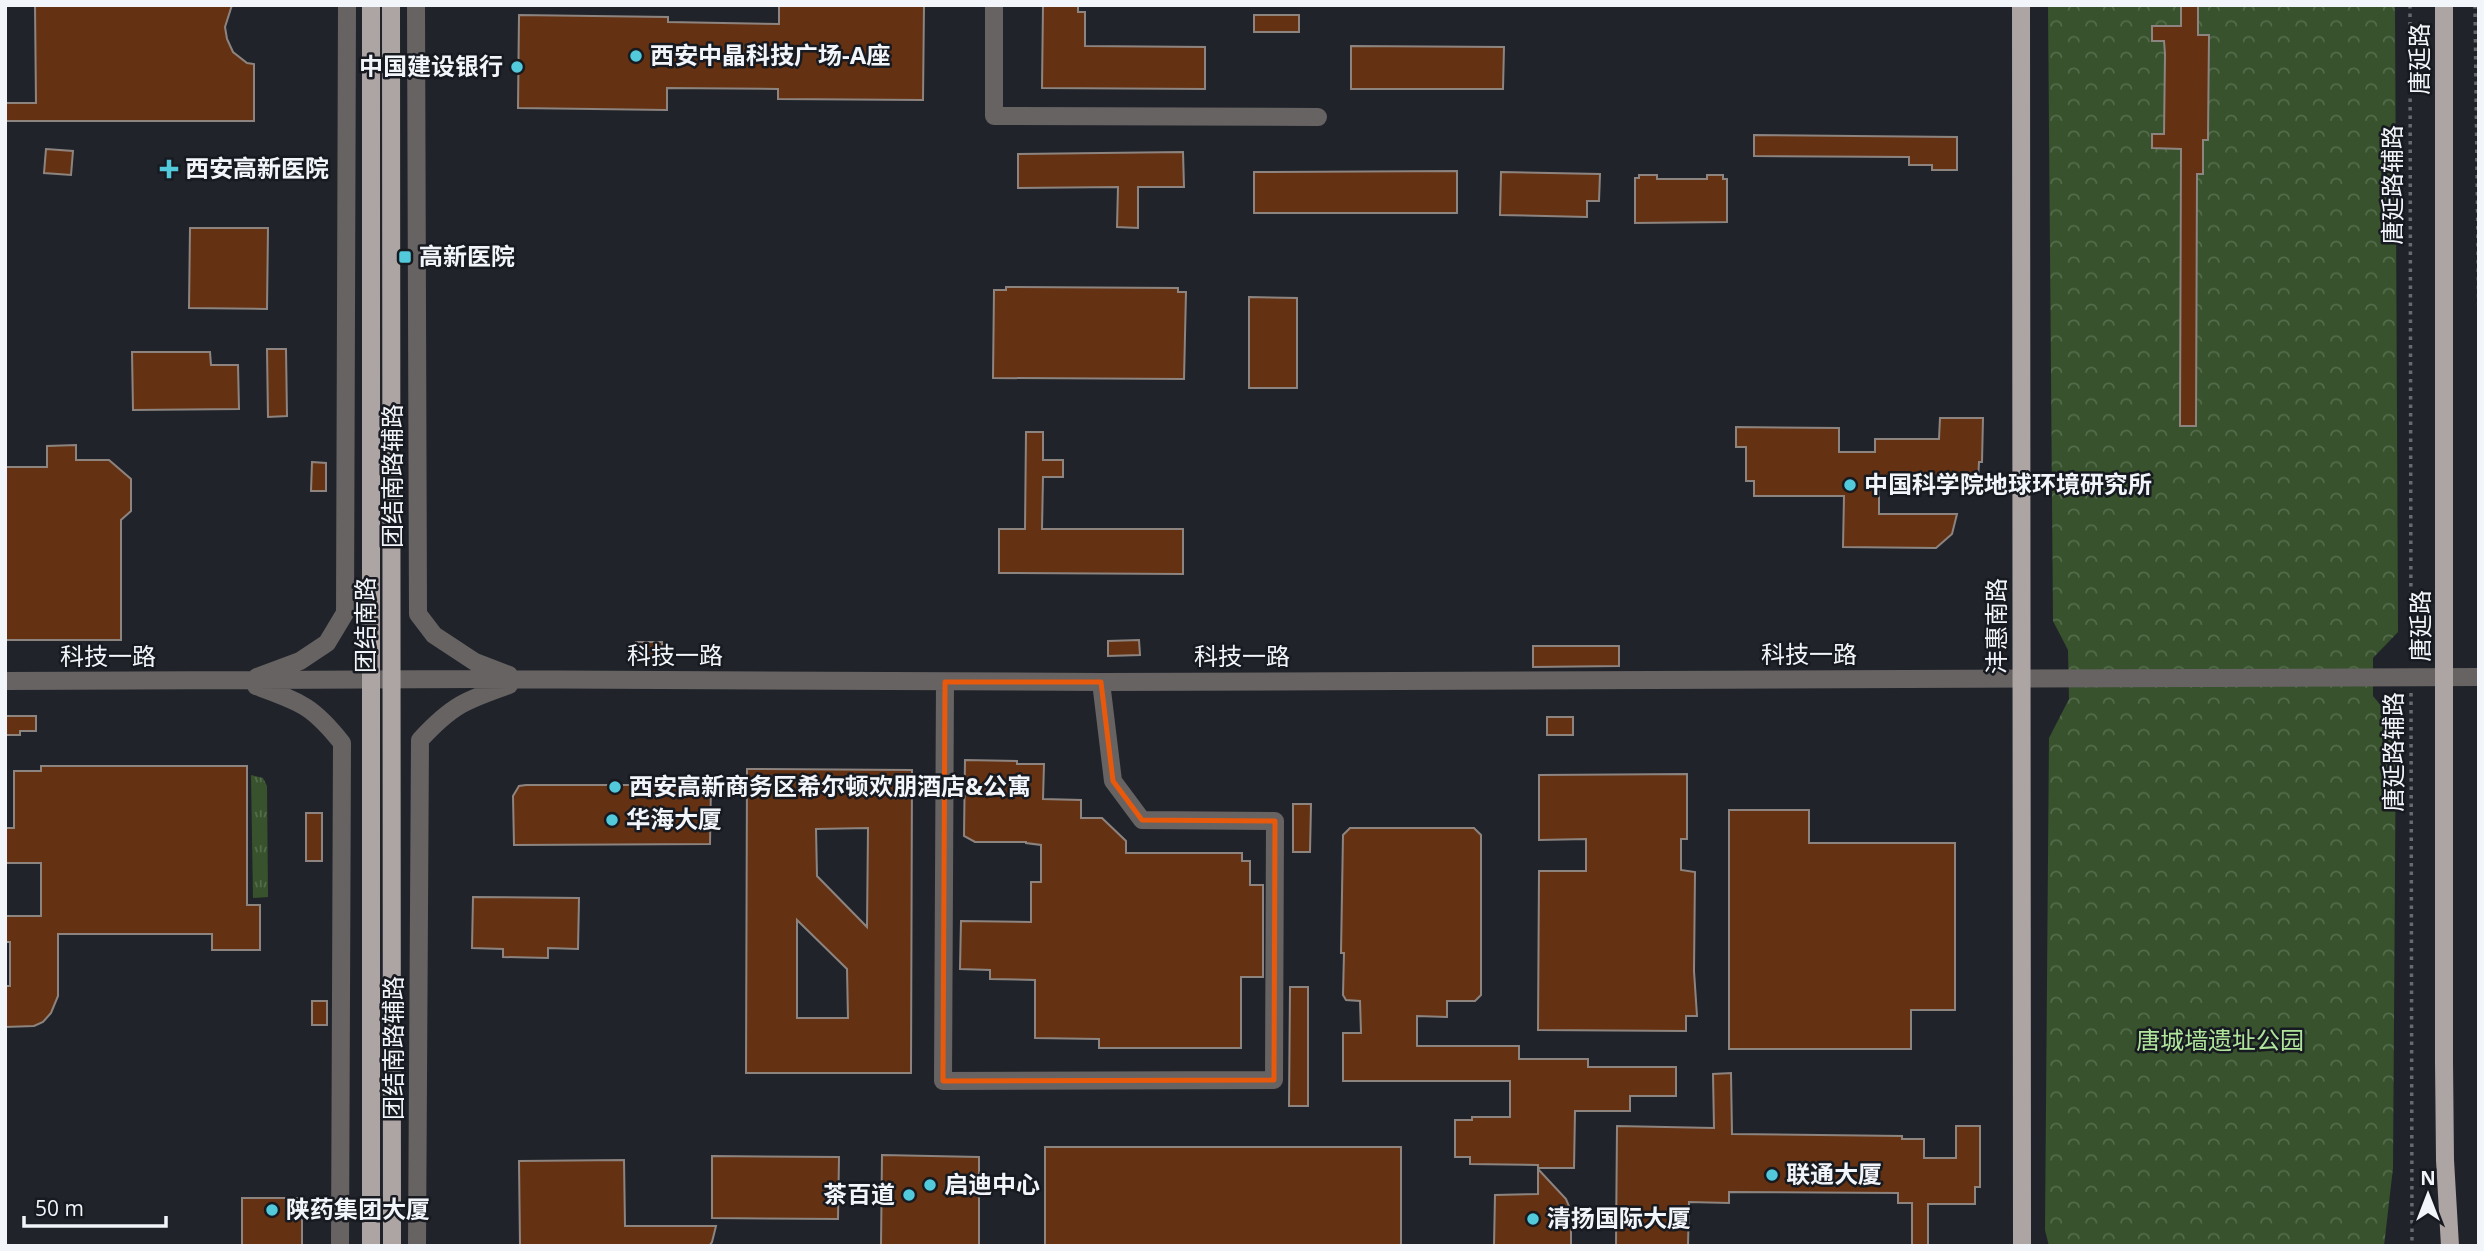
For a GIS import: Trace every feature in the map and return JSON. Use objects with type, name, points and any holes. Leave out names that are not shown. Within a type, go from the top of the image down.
[{"type":"main road","name":"团结南路","points":[[370,5],[371,1246]]},
{"type":"main road","name":"团结南路","points":[[391,5],[392,1246]]},
{"type":"main road","name":"沣惠南路","points":[[2021,5],[2022,1246]]},
{"type":"main road","name":"唐延路","points":[[2444,5],[2445,1146],[2450,1246]]},
{"type":"main road","points":[[2015,1246],[2022,1226]]},
{"type":"main road","points":[[2022,1226],[2029,1246]]},
{"type":"street","name":"团结南路辅路","points":[[244,681],[300,662],[327,643],[345,613],[347,5]]},
{"type":"street","name":"团结南路辅路","points":[[416,5],[418,614],[434,635],[475,662],[522,680]]},
{"type":"street","points":[[994,5],[994,116],[1318,117]]},
{"type":"street","name":"科技一路","points":[[5,681],[1101,682],[2479,677]]},
{"type":"street","name":"团结南路辅路","points":[[417,1246],[420,740],[439,719],[465,700],[522,680]]},
{"type":"street","points":[[244,681],[299,701],[322,718],[342,743],[340,1246]]},
{"type":"street","points":[[945,682],[943,1080],[1274,1080],[1275,821],[1142,820],[1113,781],[1101,682]]},
{"type":"path","name":"唐延路辅路","points":[[2410,5],[2412,1246]]},
{"type":"path","points":[[2475,5],[2479,331]]},
{"type":"path","points":[[2479,1009],[2479,1120]]},
{"type":"highlighted area","points":[[945,682],[1101,682],[1113,781],[1142,820],[1275,821],[1274,1080],[943,1081]]},
{"type":"green space","name":"唐城墙遗址公园","points":[[2048,5],[2395,5],[2398,632],[2373,658],[2373,696],[2396,724],[2393,1168],[2384,1246],[2049,1246],[2045,1230],[2049,738],[2069,699],[2068,650],[2053,621]]},
{"type":"green space","points":[[251,775],[263,778],[267,786],[268,897],[253,898]]},
{"type":"building","points":[[35,5],[232,5],[225,27],[227,39],[233,52],[247,63],[254,64],[254,121],[5,121],[5,103],[36,103]]},
{"type":"building","points":[[779,5],[924,5],[923,100],[778,99],[778,89],[667,88],[667,110],[518,108],[519,15],[668,17],[668,22],[779,24]]},
{"type":"building","points":[[1043,5],[1078,5],[1078,12],[1085,12],[1085,46],[1205,47],[1205,89],[1042,88]]},
{"type":"building","points":[[2181,5],[2198,5],[2198,35],[2209,35],[2208,140],[2203,140],[2203,174],[2197,174],[2196,426],[2180,426],[2181,149],[2152,148],[2152,134],[2164,134],[2165,54],[2164,41],[2152,41],[2152,26],[2181,26]]},
{"type":"building","points":[[1254,15],[1299,15],[1299,32],[1254,32]]},
{"type":"building","points":[[1351,46],[1504,47],[1503,89],[1351,89]]},
{"type":"building","points":[[1754,135],[1957,137],[1957,170],[1932,170],[1932,165],[1909,165],[1909,157],[1754,156]]},
{"type":"building","points":[[46,149],[73,151],[71,175],[44,173]]},
{"type":"building","points":[[1183,152],[1184,187],[1138,187],[1138,228],[1117,227],[1118,187],[1018,188],[1018,154]]},
{"type":"building","points":[[1457,171],[1457,213],[1254,213],[1254,172]]},
{"type":"building","points":[[1501,172],[1600,174],[1599,201],[1587,201],[1587,217],[1500,215]]},
{"type":"building","points":[[1639,175],[1657,175],[1657,179],[1707,179],[1707,175],[1723,175],[1723,179],[1727,179],[1727,222],[1635,223],[1635,178],[1639,178]]},
{"type":"building","points":[[190,228],[268,228],[267,309],[189,308]]},
{"type":"building","points":[[1006,287],[1178,288],[1178,292],[1186,292],[1184,379],[993,378],[994,290],[1006,290]]},
{"type":"building","points":[[1249,297],[1297,298],[1297,388],[1249,388]]},
{"type":"building","points":[[267,349],[286,349],[287,416],[268,417]]},
{"type":"building","points":[[132,352],[210,352],[211,365],[238,365],[239,409],[133,410]]},
{"type":"building","points":[[1940,418],[1983,418],[1982,462],[1979,462],[1978,481],[1879,481],[1879,514],[1957,514],[1952,534],[1936,548],[1843,547],[1844,496],[1754,496],[1754,481],[1746,481],[1746,447],[1736,447],[1736,427],[1839,428],[1839,452],[1875,452],[1875,439],[1939,439]]},
{"type":"building","points":[[1026,432],[1043,432],[1043,460],[1063,460],[1063,477],[1043,477],[1042,529],[1183,529],[1183,574],[999,573],[999,529],[1025,529]]},
{"type":"building","points":[[76,445],[76,460],[109,460],[131,479],[131,511],[121,520],[121,640],[5,640],[5,467],[47,467],[47,446]]},
{"type":"building","points":[[312,462],[326,463],[326,491],[311,491]]},
{"type":"building","points":[[1139,640],[1140,655],[1108,656],[1108,641]]},
{"type":"building","points":[[636,642],[662,642],[662,659],[636,659]]},
{"type":"building","points":[[1533,646],[1619,646],[1619,666],[1533,667]]},
{"type":"building","points":[[5,716],[36,716],[36,731],[5,735]]},
{"type":"building","points":[[1547,717],[1573,717],[1573,735],[1547,735]]},
{"type":"building","points":[[965,760],[1044,764],[1043,799],[1081,800],[1081,818],[1102,818],[1126,841],[1126,853],[1242,853],[1242,861],[1250,861],[1250,885],[1263,885],[1263,977],[1241,977],[1241,1048],[1099,1048],[1099,1039],[1035,1038],[1035,980],[990,979],[990,970],[960,969],[961,921],[1031,922],[1031,882],[1041,882],[1041,845],[1026,842],[975,842],[964,836]]},
{"type":"building","points":[[41,766],[247,766],[247,905],[260,905],[260,950],[212,950],[212,934],[58,934],[58,996],[51,1013],[43,1022],[34,1026],[5,1027],[5,986],[10,986],[10,942],[5,942],[5,916],[41,916],[41,863],[5,863],[5,828],[14,828],[14,771],[41,771]]},
{"type":"building","points":[[747,769],[912,770],[911,1073],[746,1073]],"holes":[[[868,828],[867,927],[817,876],[816,829]],[[797,920],[847,969],[848,1018],[797,1018]]]},
{"type":"building","points":[[1687,774],[1687,839],[1681,839],[1681,870],[1695,872],[1694,971],[1697,1016],[1686,1016],[1686,1031],[1538,1030],[1539,871],[1586,871],[1586,839],[1539,840],[1539,775]]},
{"type":"building","name":"华海大厦","points":[[711,785],[710,844],[514,845],[513,796],[519,786]]},
{"type":"building","points":[[1293,804],[1311,804],[1310,852],[1293,852]]},
{"type":"building","points":[[1729,810],[1809,810],[1809,843],[1955,843],[1955,1010],[1911,1010],[1911,1049],[1729,1049]]},
{"type":"building","points":[[306,813],[322,813],[322,861],[306,861]]},
{"type":"building","points":[[1350,828],[1474,828],[1481,835],[1481,995],[1475,1001],[1447,1001],[1447,1017],[1417,1016],[1417,1046],[1519,1046],[1519,1059],[1588,1059],[1588,1067],[1676,1067],[1676,1096],[1630,1096],[1630,1111],[1575,1111],[1574,1168],[1538,1168],[1538,1165],[1470,1164],[1470,1157],[1455,1157],[1455,1120],[1510,1117],[1510,1081],[1343,1081],[1343,1033],[1361,1033],[1360,1001],[1346,1000],[1343,995],[1343,835]]},
{"type":"building","points":[[473,897],[579,898],[578,949],[548,948],[548,958],[503,957],[503,949],[472,948]]},
{"type":"building","points":[[1290,987],[1308,987],[1308,1106],[1289,1106]]},
{"type":"building","points":[[312,1001],[327,1001],[327,1025],[312,1025]]},
{"type":"building","name":"联通大厦","points":[[1731,1073],[1732,1134],[1902,1136],[1902,1139],[1924,1139],[1924,1158],[1956,1158],[1956,1126],[1980,1126],[1980,1187],[1975,1187],[1975,1204],[1928,1204],[1928,1246],[1912,1246],[1912,1203],[1898,1203],[1898,1193],[1729,1192],[1729,1203],[1689,1202],[1688,1246],[1616,1246],[1617,1126],[1714,1128],[1713,1074]]},
{"type":"building","points":[[1045,1147],[1401,1147],[1401,1246],[1045,1246]]},
{"type":"building","name":"启迪中心","points":[[882,1155],[979,1157],[979,1246],[881,1246]]},
{"type":"building","points":[[712,1156],[839,1157],[838,1219],[712,1218]]},
{"type":"building","points":[[624,1160],[625,1226],[716,1226],[709,1246],[520,1246],[519,1161]]},
{"type":"building","name":"清扬国际大厦","points":[[1538,1169],[1566,1199],[1571,1211],[1571,1246],[1494,1246],[1495,1195],[1538,1194]]},
{"type":"building","name":"陕药集团大厦","points":[[242,1198],[302,1198],[302,1246],[242,1246]]},
{"type":"place","name":"西安中晶科技广场-A座","points":[[636,56]]},
{"type":"place","name":"中国建设银行","points":[[517,67]]},
{"type":"place","name":"西安高新医院","points":[[169,169]]},
{"type":"place","name":"高新医院","points":[[405,257]]},
{"type":"place","name":"中国科学院地球环境研究所","points":[[1850,485]]},
{"type":"place","name":"西安高新商务区希尔顿欢朋酒店&公寓","points":[[615,787]]},
{"type":"place","name":"华海大厦","points":[[612,820]]},
{"type":"place","name":"联通大厦","points":[[1772,1175]]},
{"type":"place","name":"启迪中心","points":[[930,1185]]},
{"type":"place","name":"茶百道","points":[[909,1195]]},
{"type":"place","name":"陕药集团大厦","points":[[272,1210]]},
{"type":"place","name":"清扬国际大厦","points":[[1533,1219]]}]
